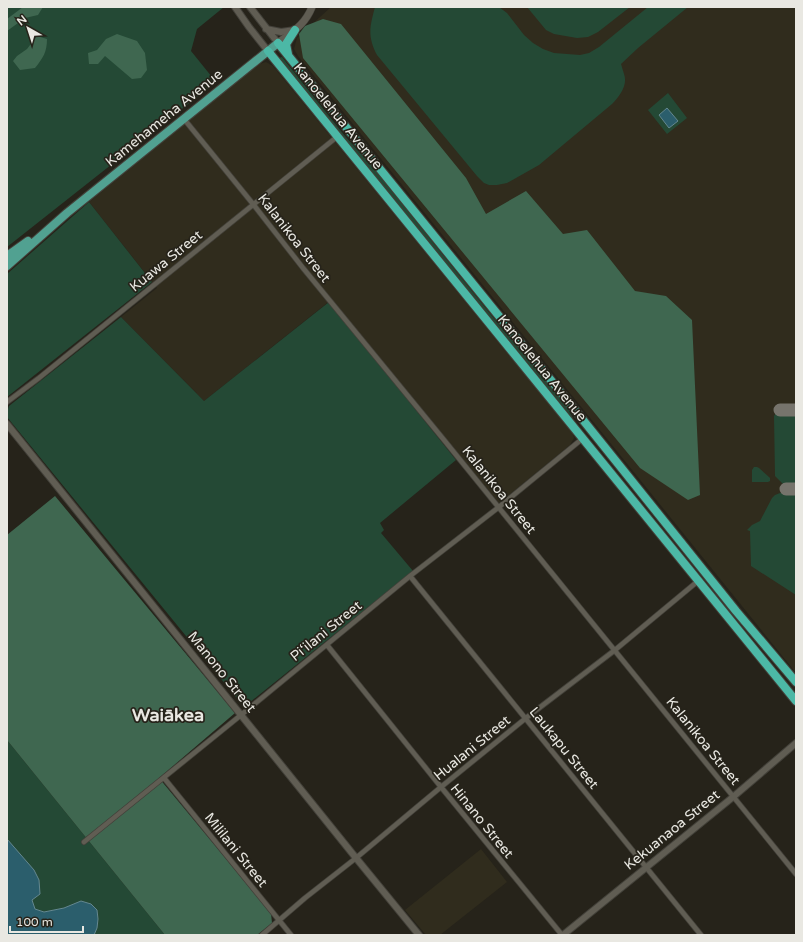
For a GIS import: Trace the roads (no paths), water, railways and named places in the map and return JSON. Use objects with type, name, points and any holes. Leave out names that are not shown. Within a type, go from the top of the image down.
[{"type":"highway","points":[[289,57],[286,44],[295,30]]},
{"type":"highway","name":"Kanoelehua Avenue","points":[[278,44],[796,682]]},
{"type":"highway","name":"Kanoelehua Avenue","points":[[268,51],[796,701]]},
{"type":"highway","points":[[575,410],[582,431],[582,439],[590,439],[602,444]]},
{"type":"main road","points":[[278,44],[302,24],[312,7]]},
{"type":"main road","name":"Kamehameha Avenue","points":[[7,266],[67,213],[278,44]]},
{"type":"main road","name":"Kamehameha Avenue","points":[[7,256],[67,213]]},
{"type":"street","points":[[235,7],[268,51]]},
{"type":"street","points":[[250,7],[278,44]]},
{"type":"street","points":[[266,29],[281,32],[295,30]]},
{"type":"street","name":"Kalanikoa Street","points":[[184,119],[303,268],[796,874]]},
{"type":"street","name":"Kuawa Street","points":[[7,402],[45,374],[338,136]]},
{"type":"street","name":"Manono Street","points":[[7,424],[419,935]]},
{"type":"street","name":"Pi‘ilani Street","points":[[84,842],[410,576],[582,439]]},
{"type":"street","name":"Laukapu Street","points":[[410,576],[701,935]]},
{"type":"street","name":"Hualani Street","points":[[262,935],[441,787],[526,718],[615,650],[698,581]]},
{"type":"street","name":"Hinano Street","points":[[327,645],[562,935]]},
{"type":"street","name":"Kekuanaoa Street","points":[[562,935],[733,797],[796,743]]},
{"type":"street","name":"Mililani Street","points":[[164,778],[291,935]]},
{"type":"water","points":[[667,108],[678,121],[669,128],[659,115]]},
{"type":"water","points":[[7,839],[34,870],[39,880],[40,894],[32,900],[35,909],[44,912],[64,908],[81,901],[91,904],[97,910],[98,919],[97,928],[94,935],[7,935]]},
{"type":"district","name":"Waiākea","points":[[168,715]]}]
